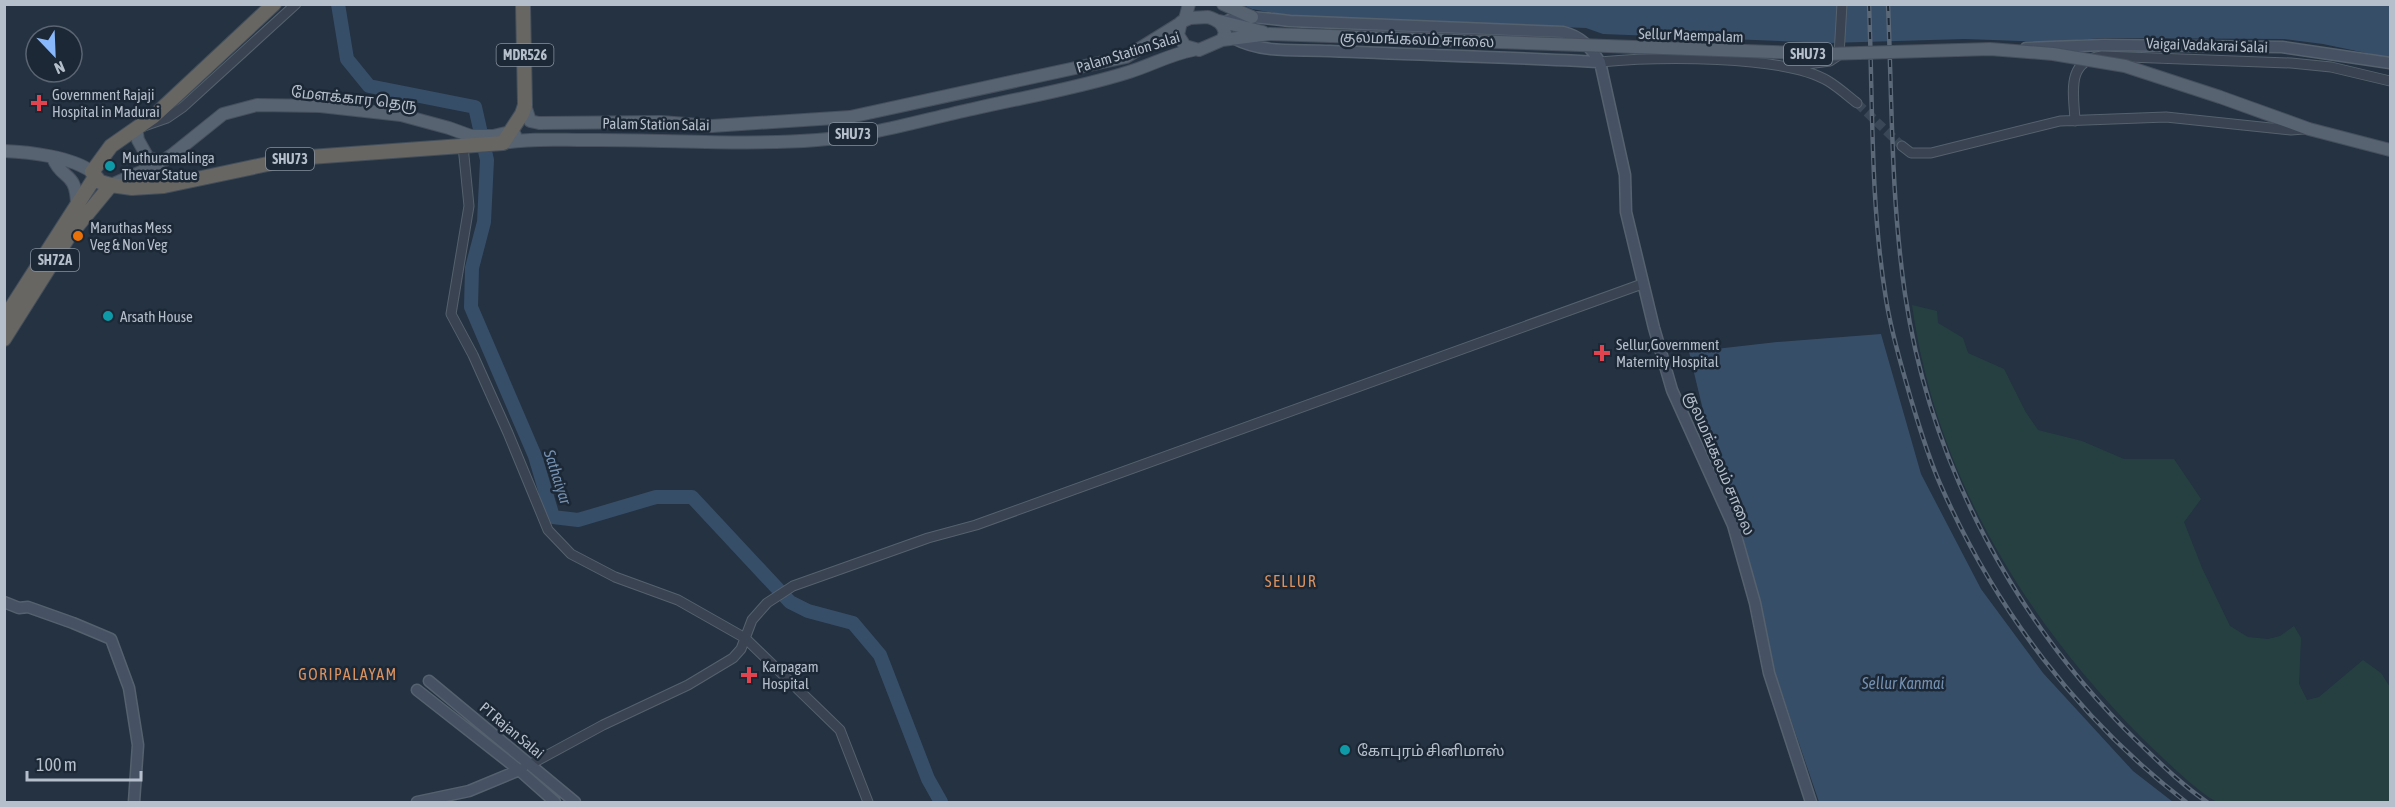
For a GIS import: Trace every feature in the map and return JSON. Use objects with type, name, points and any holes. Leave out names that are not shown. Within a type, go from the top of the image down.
[{"type":"highway","points":[[93,175],[111,146],[154,116],[274,4]]},
{"type":"highway","name":"MDR526","points":[[507,138],[525,105],[524,4]]},
{"type":"highway","name":"Palam Station Salai","points":[[111,185],[132,188],[164,186],[296,158],[507,138]]},
{"type":"highway","name":"SHU73","points":[[93,175],[100,182],[111,185]]},
{"type":"highway","name":"SH72A","points":[[4,319],[93,175]]},
{"type":"highway","name":"SH72A","points":[[4,339],[69,236],[111,185]]},
{"type":"main road","points":[[1189,4],[1182,22],[1180,40],[1193,50]]},
{"type":"main road","points":[[1204,4],[1225,30],[1229,40]]},
{"type":"main road","points":[[1217,4],[1217,20]]},
{"type":"main road","points":[[1223,4],[1252,16]]},
{"type":"main road","name":"SHU73","points":[[1182,22],[1198,16],[1270,34]]},
{"type":"main road","name":"குலமங்கலம் சாலை","points":[[1217,20],[1252,16],[1290,21],[1563,32],[1577,35],[1591,48],[1600,62],[1625,175],[1626,212],[1642,284],[1672,390],[1733,525],[1755,603],[1769,673],[1811,802]]},
{"type":"main road","name":"Palam Station Salai","points":[[525,105],[530,121],[539,123],[661,122],[712,126],[850,117],[1126,57],[1182,22]]},
{"type":"main road","name":"SHU73","points":[[1193,50],[1229,40],[1270,34]]},
{"type":"main road","name":"Sellur Maempalam","points":[[1270,34],[1827,54],[2104,45],[2282,47]]},
{"type":"main road","name":"குலமங்கலம் சாலை","points":[[1229,40],[1249,46],[1294,50],[1600,62]]},
{"type":"main road","name":"Vaigai Vadakarai Salai","points":[[2282,47],[2391,63]]},
{"type":"main road","name":"Palam Station Salai","points":[[507,138],[726,141],[762,144],[820,140],[921,122],[1130,72],[1170,55],[1193,50]]},
{"type":"main road","name":"Sellur Maempalam","points":[[1990,50],[2053,54],[2124,66],[2309,129]]},
{"type":"main road","name":"மேளக்கார தெரு","points":[[111,185],[162,162],[193,140],[223,114],[257,105],[320,106],[401,115],[449,128],[468,143]]},
{"type":"main road","points":[[136,128],[138,140],[148,158],[162,162]]},
{"type":"main road","name":"SHU73","points":[[2309,129],[2391,150]]},
{"type":"main road","points":[[4,151],[53,158],[84,166],[93,175]]},
{"type":"main road","points":[[53,158],[56,166],[71,177],[77,190],[77,204]]},
{"type":"main road","points":[[4,602],[19,608],[28,607],[111,639],[129,688],[138,745],[134,802]]},
{"type":"main road","name":"PT Rajan Salai","points":[[429,681],[575,802]]},
{"type":"main road","name":"PT Rajan Salai","points":[[417,690],[519,770],[555,802]]},
{"type":"main road","points":[[417,802],[469,791],[531,764]]},
{"type":"street","points":[[136,128],[167,118],[183,107],[296,4]]},
{"type":"street","points":[[1786,67],[1830,61],[1839,55],[1842,4]]},
{"type":"street","name":"Vaigai Vadakarai Salai","points":[[2075,121],[2074,73],[2096,57],[2291,63],[2331,67],[2391,81]]},
{"type":"street","points":[[1600,62],[1694,60],[1786,67],[1827,81],[1857,103]]},
{"type":"street","points":[[1902,146],[1911,153],[1930,153],[2060,121],[2166,117],[2290,130],[2309,129]]},
{"type":"street","points":[[468,143],[469,206],[452,314],[499,412],[548,530],[571,554],[615,577],[678,600],[745,638],[840,730],[868,802]]},
{"type":"street","points":[[531,764],[603,725],[696,680],[732,658],[741,649],[752,620],[767,603],[794,586],[928,538],[976,525],[1642,284]]},
{"type":"green space","points":[[1912,305],[1937,311],[1938,323],[1963,338],[1968,353],[2004,369],[2025,411],[2038,430],[2082,441],[2124,459],[2174,459],[2201,499],[2184,522],[2202,568],[2230,626],[2248,637],[2268,639],[2280,636],[2294,626],[2301,638],[2299,684],[2307,700],[2319,697],[2363,660],[2381,673],[2390,687],[2390,802],[2233,804],[2218,802],[2179,773],[2142,738],[2099,692],[2059,643],[2023,593],[1991,540],[1964,485],[1941,427],[1924,367]]},
{"type":"water","points":[[2390,4],[2390,58],[2323,44],[2284,39],[2104,38],[2047,42],[1965,39],[1829,43],[1603,34],[1586,28],[1285,15],[1252,9],[1243,5]]},
{"type":"water","name":"Sellur Kanmai","points":[[1881,334],[1921,474],[1981,589],[2043,673],[2133,771],[2173,802],[1819,802],[1775,673],[1739,520],[1710,439],[1689,352]]},
{"type":"waterway","name":"Sathaiyar","points":[[338,4],[347,59],[369,86],[475,107],[487,160],[484,222],[472,268],[471,307],[535,456],[553,517],[578,520],[656,497],[692,497],[790,602],[808,611],[853,623],[880,655],[928,779],[941,802]]},
{"type":"tunnel","points":[[1857,103],[1902,146]]},
{"type":"railway","points":[[1869,4],[1877,226],[1886,299],[1893,336],[1910,396],[1936,475],[1987,576],[2014,619],[2044,659],[2110,735],[2186,802]]},
{"type":"railway","points":[[1888,4],[1897,222],[1905,294],[1917,357],[1935,419],[1958,479],[1985,538],[2054,647],[2095,697],[2139,743],[2180,781],[2207,802]]},
{"type":"place","name":"Government Rajaji Hospital in Madurai","points":[[39,103]]},
{"type":"place","name":"Muthuramalinga Thevar Statue","points":[[110,166]]},
{"type":"place","name":"Maruthas Mess Veg & Non Veg","points":[[78,236]]},
{"type":"place","name":"Arsath House","points":[[108,316]]},
{"type":"place","name":"Sellur,Government Maternity Hospital","points":[[1602,353]]},
{"type":"place","name":"Karpagam Hospital","points":[[749,675]]},
{"type":"place","name":"கோபுரம் சினிமாஸ்","points":[[1345,750]]},
{"type":"district","name":"SELLUR","points":[[1291,581]]},
{"type":"district","name":"GORIPALAYAM","points":[[348,674]]}]
